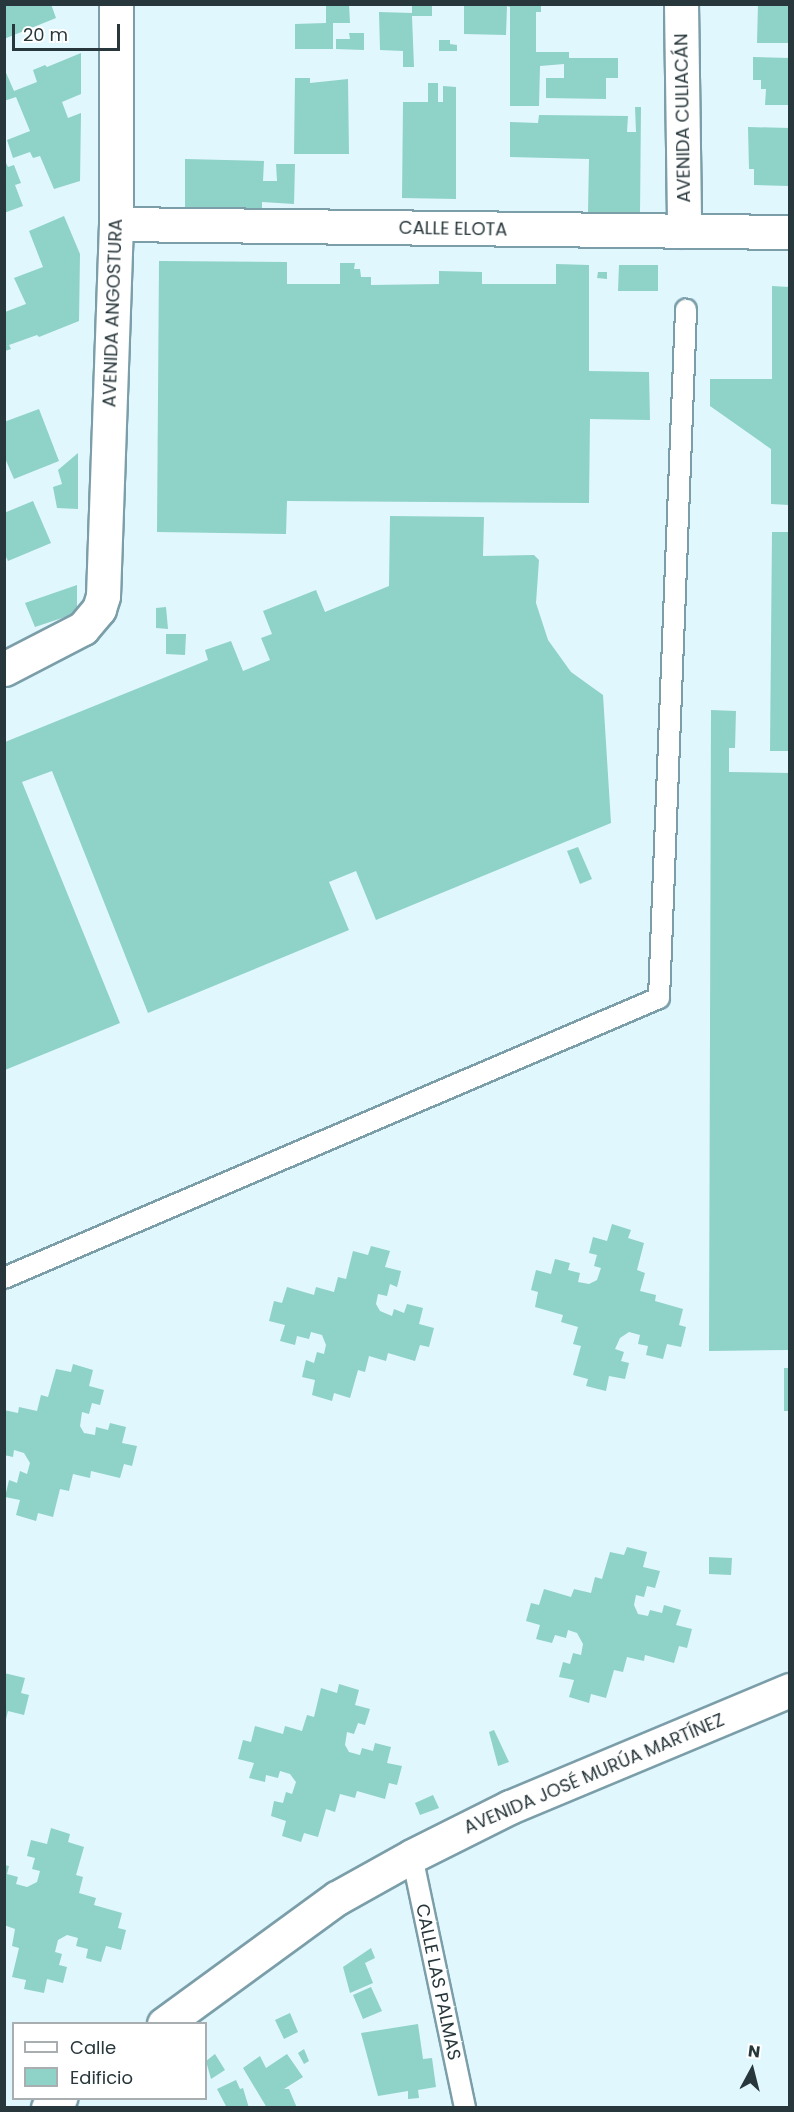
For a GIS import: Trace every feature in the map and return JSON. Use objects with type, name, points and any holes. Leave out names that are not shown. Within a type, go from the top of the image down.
[{"type":"street","name":"AVENIDA ANGOSTURA","points":[[7,662],[83,628],[93,620],[103,596],[116,225],[116,4]]},
{"type":"street","name":"AVENIDA CULIACÁN","points":[[681,4],[684,231]]},
{"type":"street","name":"CALLE ELOTA","points":[[116,225],[789,232]]},
{"type":"street","name":"AVENIDA JOSÉ MURÚA MARTÍNEZ","points":[[167,2022],[337,1898],[412,1856],[510,1807],[789,1690]]},
{"type":"lane","points":[[4,1278],[659,998],[686,310]]},
{"type":"lane","name":"CALLE LAS PALMAS","points":[[412,1856],[465,2108]]},
{"type":"building","points":[[4,4],[51,4],[56,18],[4,39]]},
{"type":"building","points":[[326,4],[349,4],[350,23],[333,23],[333,49],[295,49],[295,24],[326,23]]},
{"type":"building","points":[[412,4],[432,4],[432,16],[412,16],[414,67],[403,67],[403,51],[380,50],[379,12],[412,13]]},
{"type":"building","points":[[541,4],[541,12],[536,12],[536,52],[569,52],[569,58],[618,58],[618,78],[606,78],[606,99],[546,98],[546,78],[564,78],[564,64],[540,66],[539,106],[510,106],[510,7],[507,6],[506,35],[464,34],[464,5]]},
{"type":"building","points":[[758,4],[789,4],[789,43],[757,43]]},
{"type":"building","points":[[349,33],[364,33],[364,50],[336,49],[336,39],[350,39]]},
{"type":"building","points":[[439,40],[450,40],[450,44],[457,45],[457,51],[439,51]]},
{"type":"building","points":[[81,53],[81,94],[62,102],[68,118],[81,113],[80,181],[54,189],[40,156],[33,158],[30,152],[13,158],[7,140],[30,131],[16,97],[4,101],[4,68],[14,91],[37,82],[33,70],[45,65],[47,67]]},
{"type":"building","points":[[753,57],[789,58],[789,105],[765,105],[766,89],[761,89],[761,80],[753,80]]},
{"type":"building","points":[[295,78],[310,78],[310,83],[348,79],[349,154],[294,154]]},
{"type":"building","points":[[428,83],[438,83],[438,102],[443,102],[443,86],[456,87],[456,199],[402,198],[403,102],[428,102]]},
{"type":"building","points":[[635,107],[641,107],[640,213],[588,212],[589,159],[510,157],[510,122],[538,123],[539,115],[628,116],[627,132],[636,132]]},
{"type":"building","points":[[748,127],[789,128],[789,186],[754,185],[754,169],[749,169]]},
{"type":"building","points":[[4,159],[8,167],[14,165],[21,183],[15,185],[23,206],[4,213]]},
{"type":"building","points":[[185,159],[264,161],[263,181],[277,181],[276,164],[295,164],[294,204],[262,202],[262,208],[185,208]]},
{"type":"building","points":[[64,216],[80,254],[79,321],[39,337],[37,335],[9,345],[11,349],[5,351],[5,312],[26,304],[14,278],[43,267],[29,231]]},
{"type":"building","points":[[159,261],[287,262],[287,284],[340,284],[340,263],[355,263],[354,269],[360,269],[361,277],[371,277],[371,285],[439,284],[439,271],[482,272],[482,284],[556,284],[556,264],[589,265],[589,371],[649,372],[650,420],[590,419],[589,503],[287,501],[286,534],[157,532]]},
{"type":"building","points":[[619,265],[658,265],[658,291],[618,291]]},
{"type":"building","points":[[598,272],[607,272],[607,279],[597,278]]},
{"type":"building","points":[[772,286],[789,287],[789,505],[771,504],[771,449],[710,406],[710,379],[772,379]]},
{"type":"building","points":[[39,409],[59,461],[14,479],[4,456],[4,422]]},
{"type":"building","points":[[78,453],[78,509],[57,508],[53,487],[62,484],[58,470]]},
{"type":"building","points":[[33,501],[51,543],[8,561],[4,553],[4,513]]},
{"type":"building","points":[[390,516],[484,517],[483,556],[534,555],[539,560],[536,603],[548,640],[571,672],[603,695],[611,823],[376,920],[356,871],[329,882],[349,930],[148,1013],[52,771],[22,782],[120,1023],[5,1070],[5,742],[208,660],[205,650],[231,641],[243,671],[270,660],[261,638],[272,634],[263,611],[316,590],[325,612],[389,586]]},
{"type":"building","points":[[772,532],[789,532],[789,751],[770,751]]},
{"type":"building","points":[[77,585],[77,613],[35,627],[25,603]]},
{"type":"building","points":[[166,607],[168,629],[156,628],[156,608]]},
{"type":"building","points":[[166,634],[186,634],[185,655],[166,654]]},
{"type":"building","points":[[711,710],[736,711],[735,748],[729,748],[729,772],[789,773],[789,1350],[709,1351]]},
{"type":"building","points":[[578,847],[592,879],[580,884],[567,851]]},
{"type":"building","points":[[612,1224],[631,1230],[628,1238],[644,1243],[637,1270],[645,1273],[640,1291],[656,1295],[655,1301],[683,1309],[679,1325],[686,1327],[681,1347],[667,1344],[663,1359],[646,1355],[648,1346],[638,1344],[640,1335],[629,1332],[620,1338],[615,1349],[624,1352],[621,1361],[629,1363],[625,1379],[609,1376],[606,1391],[586,1386],[588,1379],[573,1375],[581,1346],[573,1344],[578,1327],[561,1322],[563,1315],[535,1307],[538,1292],[531,1290],[536,1270],[551,1274],[555,1259],[570,1263],[568,1270],[580,1273],[578,1282],[589,1284],[597,1280],[601,1268],[594,1266],[597,1255],[589,1253],[593,1237],[607,1241]]},
{"type":"building","points":[[371,1246],[390,1251],[385,1267],[401,1271],[397,1287],[390,1284],[387,1296],[378,1294],[376,1304],[380,1311],[392,1316],[394,1309],[404,1313],[407,1304],[423,1308],[419,1324],[434,1328],[429,1347],[420,1345],[415,1361],[388,1353],[386,1361],[369,1356],[365,1372],[358,1370],[350,1398],[334,1393],[332,1401],[312,1395],[315,1380],[302,1377],[306,1360],[314,1363],[317,1352],[324,1354],[326,1345],[322,1335],[311,1332],[309,1339],[297,1336],[295,1345],[280,1341],[285,1325],[269,1321],[274,1301],[282,1303],[287,1287],[314,1295],[316,1287],[334,1292],[338,1277],[346,1279],[353,1251],[368,1255]]},
{"type":"building","points":[[73,1364],[93,1370],[89,1386],[104,1390],[100,1405],[92,1403],[89,1414],[82,1412],[80,1426],[84,1433],[95,1435],[96,1427],[108,1430],[110,1423],[126,1427],[122,1443],[137,1446],[132,1466],[124,1464],[120,1478],[91,1471],[90,1478],[73,1474],[69,1491],[60,1489],[53,1517],[38,1513],[36,1521],[16,1515],[20,1500],[5,1497],[9,1480],[17,1483],[20,1471],[27,1474],[30,1463],[24,1453],[14,1450],[13,1457],[4,1455],[4,1410],[18,1413],[19,1407],[37,1411],[41,1395],[48,1397],[56,1369],[71,1372]]},
{"type":"building","points":[[784,1368],[789,1368],[789,1411],[784,1411]]},
{"type":"building","points":[[627,1547],[647,1552],[643,1567],[660,1571],[655,1588],[647,1586],[644,1597],[636,1595],[634,1605],[638,1614],[648,1616],[650,1610],[662,1613],[664,1605],[681,1610],[676,1625],[692,1629],[687,1648],[679,1646],[674,1663],[645,1655],[644,1661],[627,1657],[623,1672],[614,1670],[606,1698],[591,1694],[589,1703],[569,1697],[574,1680],[559,1677],[563,1662],[570,1664],[573,1653],[581,1655],[583,1644],[577,1633],[568,1630],[566,1638],[555,1635],[552,1643],[536,1639],[540,1625],[526,1621],[531,1603],[539,1605],[544,1589],[571,1597],[574,1589],[591,1593],[595,1577],[602,1579],[610,1552],[624,1555]]},
{"type":"building","points":[[709,1557],[732,1558],[731,1575],[709,1574]]},
{"type":"building","points":[[4,1673],[25,1678],[21,1693],[29,1695],[24,1715],[8,1711],[5,1723]]},
{"type":"building","points":[[339,1684],[359,1690],[355,1705],[370,1709],[365,1725],[358,1723],[354,1734],[347,1732],[345,1745],[349,1752],[360,1755],[362,1748],[373,1751],[375,1743],[391,1747],[387,1763],[402,1766],[397,1785],[389,1783],[385,1799],[357,1791],[355,1798],[340,1794],[335,1812],[326,1809],[318,1837],[304,1833],[301,1842],[282,1836],[286,1821],[271,1816],[274,1801],[283,1803],[286,1792],[292,1794],[296,1782],[290,1774],[280,1771],[278,1778],[266,1775],[265,1782],[249,1778],[254,1763],[238,1759],[243,1740],[251,1742],[255,1726],[283,1734],[285,1726],[302,1731],[307,1715],[314,1717],[321,1688],[337,1693]]},
{"type":"building","points":[[494,1730],[509,1762],[498,1766],[489,1732]]},
{"type":"building","points":[[433,1795],[439,1808],[420,1815],[415,1803]]},
{"type":"building","points":[[51,1828],[70,1834],[68,1842],[84,1847],[76,1875],[83,1877],[79,1893],[96,1898],[94,1905],[122,1913],[118,1928],[126,1930],[121,1950],[106,1946],[101,1962],[86,1958],[88,1949],[76,1946],[78,1938],[67,1935],[58,1940],[55,1952],[62,1954],[59,1965],[67,1967],[63,1983],[47,1979],[44,1993],[24,1989],[26,1980],[12,1977],[19,1948],[12,1946],[15,1929],[4,1925],[4,1865],[9,1866],[7,1874],[18,1877],[16,1884],[27,1887],[37,1882],[40,1871],[32,1869],[35,1858],[27,1856],[31,1840],[47,1844]]},
{"type":"building","points":[[371,1948],[375,1958],[365,1963],[373,1983],[350,1993],[343,1967]]},
{"type":"building","points":[[371,1987],[382,2011],[363,2019],[353,1995]]},
{"type":"building","points":[[290,2013],[298,2032],[284,2039],[275,2020]]},
{"type":"building","points":[[418,2024],[423,2059],[432,2058],[436,2087],[418,2090],[419,2098],[408,2099],[408,2091],[378,2096],[361,2033]]},
{"type":"building","points":[[304,2049],[309,2061],[304,2064],[298,2053]]},
{"type":"building","points":[[215,2054],[225,2070],[211,2079],[207,2060]]},
{"type":"building","points":[[287,2054],[303,2077],[284,2089],[289,2089],[297,2108],[267,2108],[243,2068],[260,2056],[266,2068]]},
{"type":"building","points":[[236,2080],[240,2089],[243,2088],[249,2108],[227,2108],[217,2089]]}]
